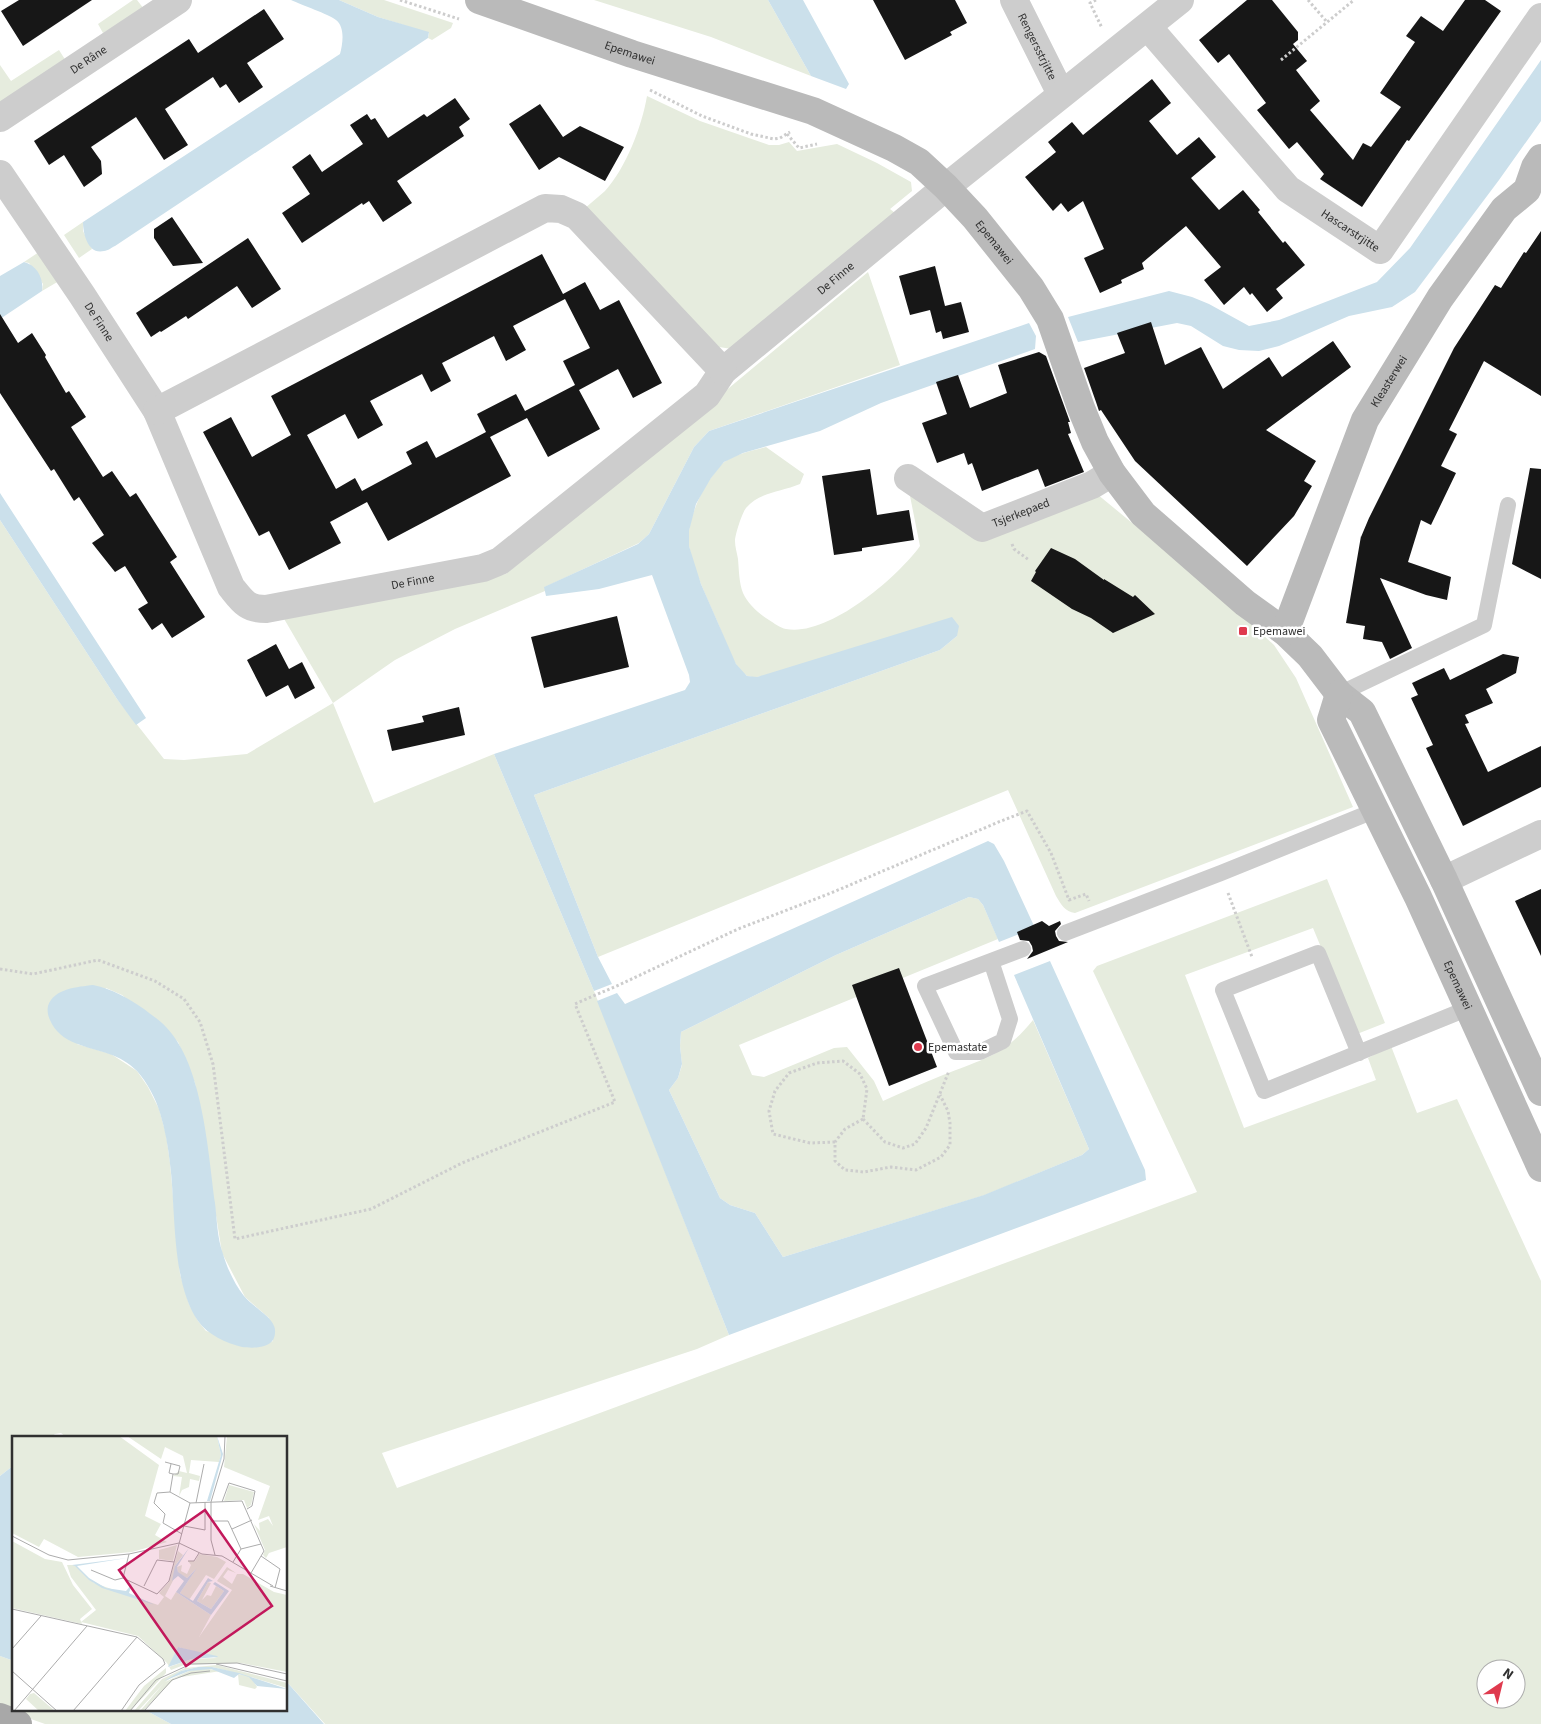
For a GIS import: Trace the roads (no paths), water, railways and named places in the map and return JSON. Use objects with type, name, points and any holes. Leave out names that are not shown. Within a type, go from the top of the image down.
[{"type":"main road","points":[[0,1717],[18,1724]]},
{"type":"street","name":"De Râne","points":[[0,118],[178,0]]},
{"type":"street","name":"Epemawei","points":[[478,0],[624,51],[813,111],[894,148],[919,162],[946,187],[1012,262],[1050,319],[1095,442],[1112,472],[1143,514],[1245,603],[1285,632],[1310,656],[1339,694],[1362,712],[1444,880],[1541,1092]]},
{"type":"street","name":"Rengersstrjitte","points":[[1014,0],[1061,94]]},
{"type":"street","points":[[946,187],[1180,0]]},
{"type":"street","name":"Hascarstrjitte","points":[[1148,27],[1288,189],[1380,250],[1541,17]]},
{"type":"street","name":"Kleasterwei","points":[[1285,632],[1365,420],[1440,298],[1504,209],[1534,195],[1534,167],[1541,158]]},
{"type":"street","name":"De Finne","points":[[0,174],[157,411],[231,588],[242,601],[254,609],[266,609],[483,568],[500,561],[707,395],[723,371],[946,187]]},
{"type":"street","points":[[157,411],[545,208],[561,209],[577,216],[723,371]]},
{"type":"street","name":"Tsjerkepaed","points":[[908,478],[982,528],[1092,485],[1112,472]]},
{"type":"street","name":"Epemawei","points":[[1339,694],[1331,720],[1376,810],[1469,1008],[1541,1168]]},
{"type":"street","points":[[1444,880],[1541,834]]},
{"type":"lane","points":[[1339,694],[1484,625],[1508,505]]},
{"type":"lane","points":[[1065,933],[1221,873],[1376,810]]},
{"type":"lane","points":[[992,961],[1010,1018],[1003,1040],[980,1052],[956,1052],[925,986],[1023,949]]},
{"type":"lane","points":[[1359,1053],[1318,953],[1223,990],[1264,1091],[1359,1053],[1469,1008]]},
{"type":"water","points":[[291,0],[339,0],[378,17],[429,32],[428,38],[115,246],[105,251],[94,250],[90,247],[85,238],[83,222],[340,54],[342,36],[339,23],[327,15]]},
{"type":"water","points":[[768,0],[803,0],[849,84],[846,89],[811,76]]},
{"type":"water","points":[[1541,60],[1541,121],[1415,292],[1392,307],[1349,316],[1279,346],[1259,351],[1239,350],[1223,346],[1191,326],[1177,323],[1078,342],[1068,317],[1169,291],[1209,304],[1249,326],[1279,320],[1377,282],[1410,248]]},
{"type":"water","points":[[24,262],[33,266],[39,273],[42,291],[0,319],[0,276]]},
{"type":"water","points":[[1029,323],[1036,336],[1035,349],[881,403],[820,431],[743,453],[724,462],[711,478],[696,504],[689,531],[689,546],[701,584],[736,664],[747,676],[757,677],[952,617],[959,626],[957,636],[940,650],[534,795],[598,957],[612,984],[594,991],[494,754],[685,690],[690,682],[652,575],[599,589],[546,596],[544,587],[638,544],[649,534],[694,447],[709,431]]},
{"type":"water","points":[[0,493],[146,718],[136,725],[0,520]]},
{"type":"water","points":[[988,841],[994,844],[1004,861],[1035,928],[999,942],[983,905],[978,899],[969,897],[836,955],[681,1032],[682,1064],[678,1078],[669,1090],[720,1198],[730,1205],[755,1213],[783,1257],[984,1195],[1082,1155],[1089,1149],[1014,975],[1050,961],[1145,1170],[1146,1180],[729,1335],[597,1001],[617,993],[625,1004]]},
{"type":"water","points":[[93,985],[114,991],[161,1022],[178,1043],[188,1063],[202,1110],[221,1248],[234,1282],[247,1300],[269,1318],[274,1326],[274,1339],[267,1345],[250,1348],[242,1347],[218,1338],[202,1326],[189,1305],[183,1286],[176,1245],[172,1182],[166,1138],[158,1108],[144,1080],[128,1063],[113,1055],[67,1039],[60,1034],[50,1020],[48,1006],[55,995],[67,990]]},
{"type":"water","points":[[12,1467],[12,1660],[0,1656],[0,1476]]},
{"type":"water","points":[[288,1683],[324,1724],[171,1724],[149,1712],[288,1712]]},
{"type":"place","name":"Epemawei","points":[[1243,631]]},
{"type":"place","name":"Epemastate","points":[[918,1047]]}]
